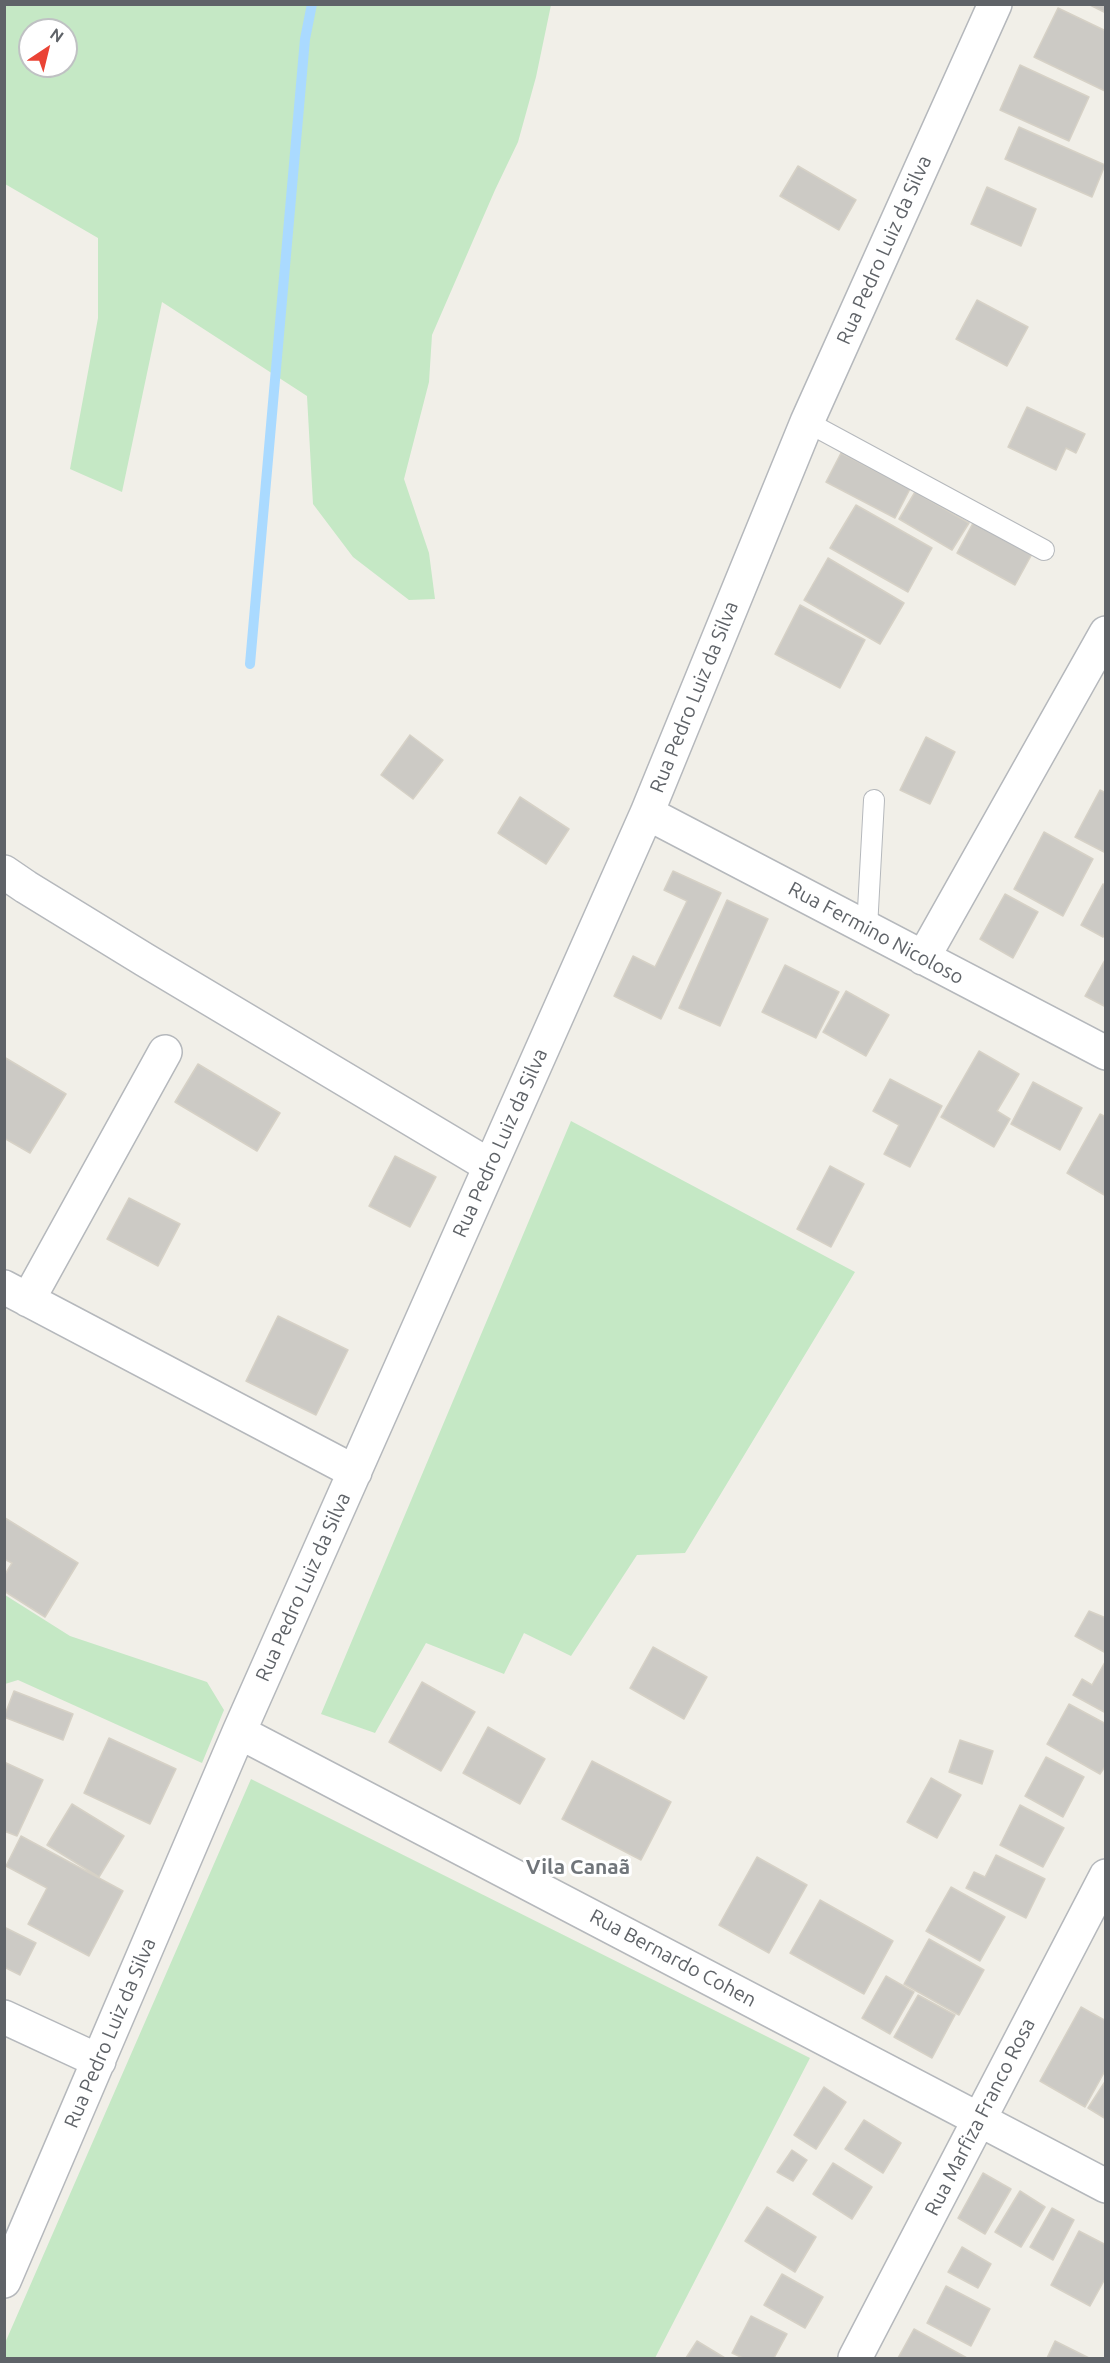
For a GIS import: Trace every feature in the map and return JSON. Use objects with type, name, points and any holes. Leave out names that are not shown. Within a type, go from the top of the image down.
[{"type":"street","name":"Rua Pedro Luiz da Silva","points":[[4,2281],[239,1732],[646,813],[807,422],[995,4]]},
{"type":"street","points":[[923,958],[1106,633]]},
{"type":"street","name":"Rua Fermino Nicoloso","points":[[646,813],[1106,1053]]},
{"type":"street","points":[[4,872],[135,954],[490,1166]]},
{"type":"street","points":[[165,1052],[16,1294],[355,1472]]},
{"type":"street","name":"Rua Bernardo Cohen","points":[[239,1732],[1106,2186]]},
{"type":"street","name":"Rua Marfiza Franco Rosa","points":[[855,2358],[1106,1876]]},
{"type":"street","points":[[4,2017],[99,2061]]},
{"type":"lane","points":[[807,422],[1044,550]]},
{"type":"lane","points":[[867,928],[874,800]]},
{"type":"green space","points":[[5,4],[551,5],[536,77],[518,142],[432,335],[429,382],[404,479],[429,553],[435,599],[409,600],[353,557],[313,504],[307,396],[162,302],[122,492],[70,469],[98,318],[98,238],[5,184]]},
{"type":"green space","points":[[571,1121],[855,1272],[685,1553],[637,1555],[571,1656],[524,1633],[504,1674],[426,1643],[375,1733],[321,1714]]},
{"type":"green space","points":[[5,1595],[70,1636],[207,1682],[224,1710],[202,1763],[18,1680],[5,1684]]},
{"type":"green space","points":[[251,1779],[810,2058],[655,2358],[5,2358],[5,2343]]},
{"type":"building","points":[[1088,4],[1106,4],[1106,13]]},
{"type":"building","points":[[1058,8],[1106,31],[1105,91],[1034,57]]},
{"type":"building","points":[[1020,65],[1089,97],[1069,141],[1000,110]]},
{"type":"building","points":[[1019,127],[1105,165],[1092,197],[1005,159]]},
{"type":"building","points":[[798,166],[856,200],[839,230],[780,196]]},
{"type":"building","points":[[987,187],[1036,209],[1021,246],[971,224]]},
{"type":"building","points":[[977,300],[1028,327],[1007,366],[956,339]]},
{"type":"building","points":[[1027,407],[1085,434],[1076,453],[1066,448],[1056,470],[1008,447]]},
{"type":"building","points":[[841,453],[910,489],[895,518],[826,482]]},
{"type":"building","points":[[915,492],[969,523],[952,550],[899,519]]},
{"type":"building","points":[[856,505],[932,548],[908,592],[830,548]]},
{"type":"building","points":[[973,523],[1032,554],[1015,585],[957,553]]},
{"type":"building","points":[[828,558],[904,603],[880,644],[804,600]]},
{"type":"building","points":[[800,605],[865,640],[840,688],[775,654]]},
{"type":"building","points":[[410,735],[443,760],[413,799],[381,775]]},
{"type":"building","points":[[926,737],[955,752],[930,804],[900,790]]},
{"type":"building","points":[[1100,790],[1106,793],[1106,853],[1075,837]]},
{"type":"building","points":[[520,797],[569,829],[546,864],[498,833]]},
{"type":"building","points":[[1044,832],[1093,859],[1063,916],[1014,889]]},
{"type":"building","points":[[673,871],[721,893],[661,1019],[614,996],[633,956],[655,967],[687,901],[664,890]]},
{"type":"building","points":[[1103,884],[1106,885],[1106,932],[1103,937],[1081,925]]},
{"type":"building","points":[[1005,894],[1038,912],[1013,958],[980,939]]},
{"type":"building","points":[[727,900],[768,919],[720,1026],[679,1008]]},
{"type":"building","points":[[1106,958],[1106,1007],[1085,996]]},
{"type":"building","points":[[785,965],[839,992],[816,1038],[762,1012]]},
{"type":"building","points":[[846,991],[889,1015],[866,1056],[823,1032]]},
{"type":"building","points":[[979,1051],[1019,1074],[997,1111],[1010,1119],[994,1147],[941,1117]]},
{"type":"building","points":[[4,1057],[66,1094],[30,1153],[4,1138]]},
{"type":"building","points":[[198,1064],[280,1113],[257,1151],[175,1102]]},
{"type":"building","points":[[890,1079],[942,1106],[910,1167],[884,1154],[899,1125],[873,1111]]},
{"type":"building","points":[[1033,1082],[1082,1108],[1060,1150],[1011,1124]]},
{"type":"building","points":[[1100,1114],[1106,1117],[1106,1196],[1067,1173]]},
{"type":"building","points":[[395,1156],[436,1177],[410,1227],[369,1206]]},
{"type":"building","points":[[830,1166],[864,1184],[831,1247],[797,1229]]},
{"type":"building","points":[[129,1198],[180,1224],[158,1266],[107,1239]]},
{"type":"building","points":[[278,1316],[348,1350],[316,1415],[246,1381]]},
{"type":"building","points":[[5,1518],[78,1563],[45,1617],[4,1591],[4,1576],[12,1563],[4,1559]]},
{"type":"building","points":[[1089,1611],[1106,1618],[1106,1653],[1075,1636]]},
{"type":"building","points":[[653,1647],[707,1677],[684,1719],[630,1688]]},
{"type":"building","points":[[1105,1662],[1106,1713],[1073,1695],[1082,1679],[1092,1685]]},
{"type":"building","points":[[422,1682],[475,1712],[441,1771],[389,1742]]},
{"type":"building","points":[[14,1691],[73,1714],[63,1740],[4,1717]]},
{"type":"building","points":[[1069,1704],[1106,1724],[1106,1765],[1100,1774],[1047,1744]]},
{"type":"building","points":[[488,1727],[545,1759],[520,1804],[463,1773]]},
{"type":"building","points":[[109,1738],[176,1769],[150,1824],[84,1793]]},
{"type":"building","points":[[960,1740],[993,1751],[982,1784],[949,1772]]},
{"type":"building","points":[[1046,1757],[1084,1777],[1063,1817],[1025,1796]]},
{"type":"building","points":[[592,1761],[671,1802],[641,1860],[562,1819]]},
{"type":"building","points":[[4,1762],[43,1780],[17,1836],[4,1831]]},
{"type":"building","points":[[931,1778],[961,1795],[937,1838],[907,1822]]},
{"type":"building","points":[[72,1804],[124,1836],[99,1877],[47,1845]]},
{"type":"building","points":[[1020,1805],[1064,1828],[1043,1867],[1000,1845]]},
{"type":"building","points":[[21,1836],[123,1891],[89,1956],[28,1924],[47,1888],[6,1866]]},
{"type":"building","points":[[996,1855],[1045,1879],[1026,1918],[966,1888],[974,1872],[985,1877]]},
{"type":"building","points":[[757,1857],[807,1885],[769,1953],[719,1925]]},
{"type":"building","points":[[951,1887],[1005,1917],[980,1961],[926,1931]]},
{"type":"building","points":[[820,1900],[893,1941],[864,1994],[790,1953]]},
{"type":"building","points":[[4,1927],[36,1943],[20,1975],[4,1967]]},
{"type":"building","points":[[929,1939],[984,1970],[959,2015],[904,1984]]},
{"type":"building","points":[[886,1976],[914,1992],[890,2034],[862,2018]]},
{"type":"building","points":[[918,1995],[955,2015],[932,2058],[894,2037]]},
{"type":"building","points":[[1081,2007],[1106,2021],[1106,2069],[1085,2107],[1040,2081]]},
{"type":"building","points":[[1106,2080],[1106,2119],[1088,2108]]},
{"type":"building","points":[[824,2087],[846,2102],[816,2149],[794,2135]]},
{"type":"building","points":[[864,2120],[901,2143],[883,2173],[845,2149]]},
{"type":"building","points":[[792,2150],[807,2160],[793,2181],[777,2172]]},
{"type":"building","points":[[833,2163],[872,2187],[852,2219],[813,2194]]},
{"type":"building","points":[[983,2173],[1011,2189],[985,2234],[958,2218]]},
{"type":"building","points":[[1020,2191],[1045,2207],[1021,2247],[995,2232]]},
{"type":"building","points":[[767,2207],[816,2237],[795,2272],[745,2241]]},
{"type":"building","points":[[1052,2208],[1074,2220],[1053,2260],[1030,2247]]},
{"type":"building","points":[[1079,2231],[1106,2245],[1106,2277],[1090,2306],[1051,2285]]},
{"type":"building","points":[[962,2247],[991,2264],[978,2288],[948,2272]]},
{"type":"building","points":[[782,2274],[823,2297],[805,2328],[764,2305]]},
{"type":"building","points":[[946,2286],[990,2309],[971,2346],[927,2323]]},
{"type":"building","points":[[751,2316],[787,2334],[774,2358],[743,2358],[732,2353]]},
{"type":"building","points":[[914,2329],[967,2358],[898,2358]]},
{"type":"building","points":[[697,2341],[725,2358],[686,2358]]},
{"type":"building","points":[[1055,2341],[1089,2358],[1047,2358]]},
{"type":"waterway","points":[[250,664],[305,39],[312,4]]},
{"type":"district","name":"Vila Canaã","points":[[578,1867]]}]
